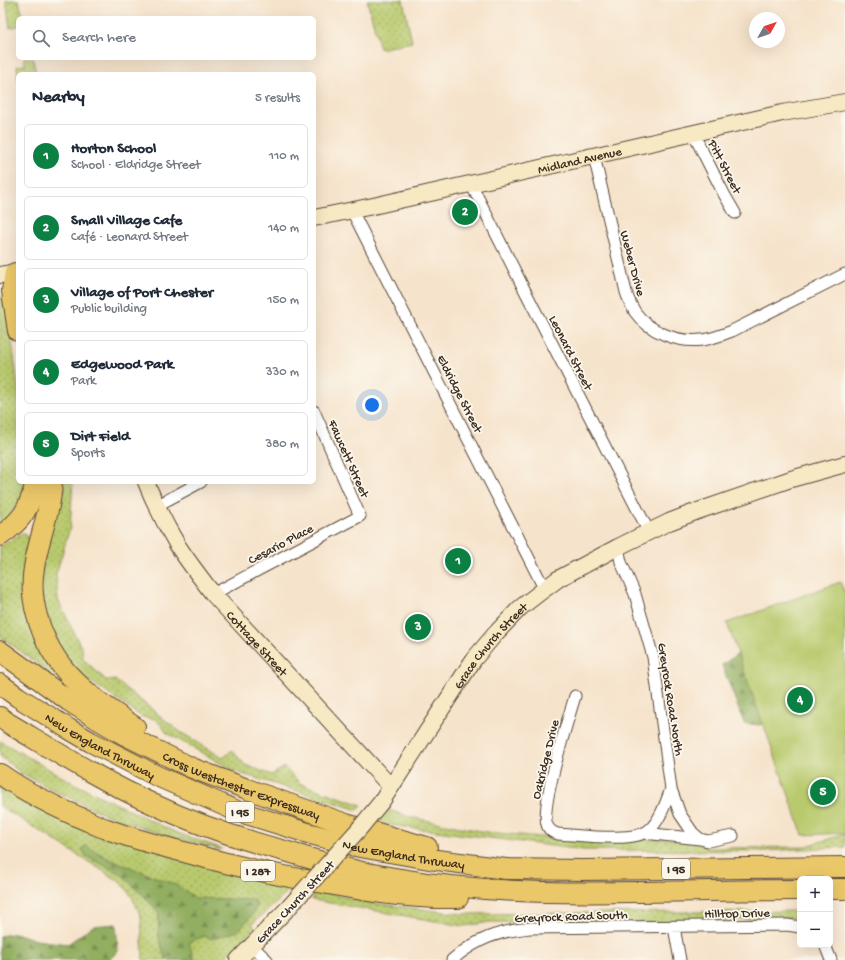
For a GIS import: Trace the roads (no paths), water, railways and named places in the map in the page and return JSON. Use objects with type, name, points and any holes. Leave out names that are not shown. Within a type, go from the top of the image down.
[{"type":"highway","points":[[13,275],[12,291],[16,318]]},
{"type":"highway","points":[[0,536],[19,521],[30,504],[35,484]]},
{"type":"highway","points":[[52,484],[50,505],[36,558],[33,582],[33,595],[44,636],[58,662],[78,685],[104,706],[192,768]]},
{"type":"highway","name":"Cross Westchester Expressway","points":[[0,652],[69,701],[99,720],[125,735],[192,768],[346,824],[506,868]]},
{"type":"highway","name":"New England Thruway","points":[[0,684],[51,719],[91,742],[157,776],[237,811],[304,832],[360,847],[429,859],[506,868],[583,870],[845,867]]},
{"type":"highway","name":"New England Thruway","points":[[0,717],[41,743],[112,784],[153,804],[215,830],[261,845],[360,872],[485,890],[533,892],[797,890]]},
{"type":"highway","points":[[0,733],[38,755],[112,784]]},
{"type":"highway","name":"I 287","points":[[0,774],[21,788],[54,806],[105,829],[161,846],[253,870],[333,885],[409,896],[440,898],[475,897],[533,892]]},
{"type":"highway","points":[[833,889],[845,889]]},
{"type":"street","name":"Midland Avenue","points":[[316,218],[471,184],[693,132],[782,113],[845,102]]},
{"type":"street","name":"Pitt Street","points":[[693,132],[734,213]]},
{"type":"street","name":"Weber Drive","points":[[594,156],[626,292],[636,313],[644,322],[655,330],[676,338],[689,340],[701,340],[717,337],[732,331],[845,274]]},
{"type":"street","name":"Leonard Street","points":[[471,184],[649,532]]},
{"type":"street","name":"Eldridge Street","points":[[352,211],[544,588]]},
{"type":"street","name":"Fawcett Street","points":[[316,420],[360,516]]},
{"type":"street","name":"Grace Church Street","points":[[238,960],[290,906],[363,825],[382,801],[474,659],[491,637],[520,608],[544,588],[618,547],[669,522],[806,474],[845,464]]},
{"type":"street","name":"Cottage Street","points":[[147,484],[156,506],[178,545],[213,594],[391,787]]},
{"type":"street","points":[[156,506],[197,484]]},
{"type":"street","name":"Cesario Place","points":[[213,594],[360,516]]},
{"type":"street","name":"Greyrock Road North","points":[[618,547],[621,562],[635,594],[653,657],[671,789],[680,814],[693,833],[700,839]]},
{"type":"street","name":"Oakridge Drive","points":[[575,696],[562,739],[547,800],[545,818],[547,827],[552,832],[558,834],[601,837],[630,837],[644,833],[708,841],[733,836]]},
{"type":"street","points":[[644,833],[657,821],[671,789]]},
{"type":"street","name":"Hilltop Drive","points":[[674,927],[787,925],[797,927]]},
{"type":"street","points":[[674,927],[680,960]]},
{"type":"street","name":"Greyrock Road South","points":[[452,960],[464,950],[483,939],[519,929],[674,927]]},
{"type":"street","points":[[252,946],[267,960]]},
{"type":"street","points":[[826,948],[831,960]]},
{"type":"place","name":"Small Village Cafe","points":[[465,212]]},
{"type":"place","name":"Horton School","points":[[458,561]]},
{"type":"place","name":"Village of Port Chester","points":[[418,627]]},
{"type":"place","name":"Edgewood Park","points":[[800,700]]},
{"type":"place","name":"Dirt Field","points":[[823,792]]}]
